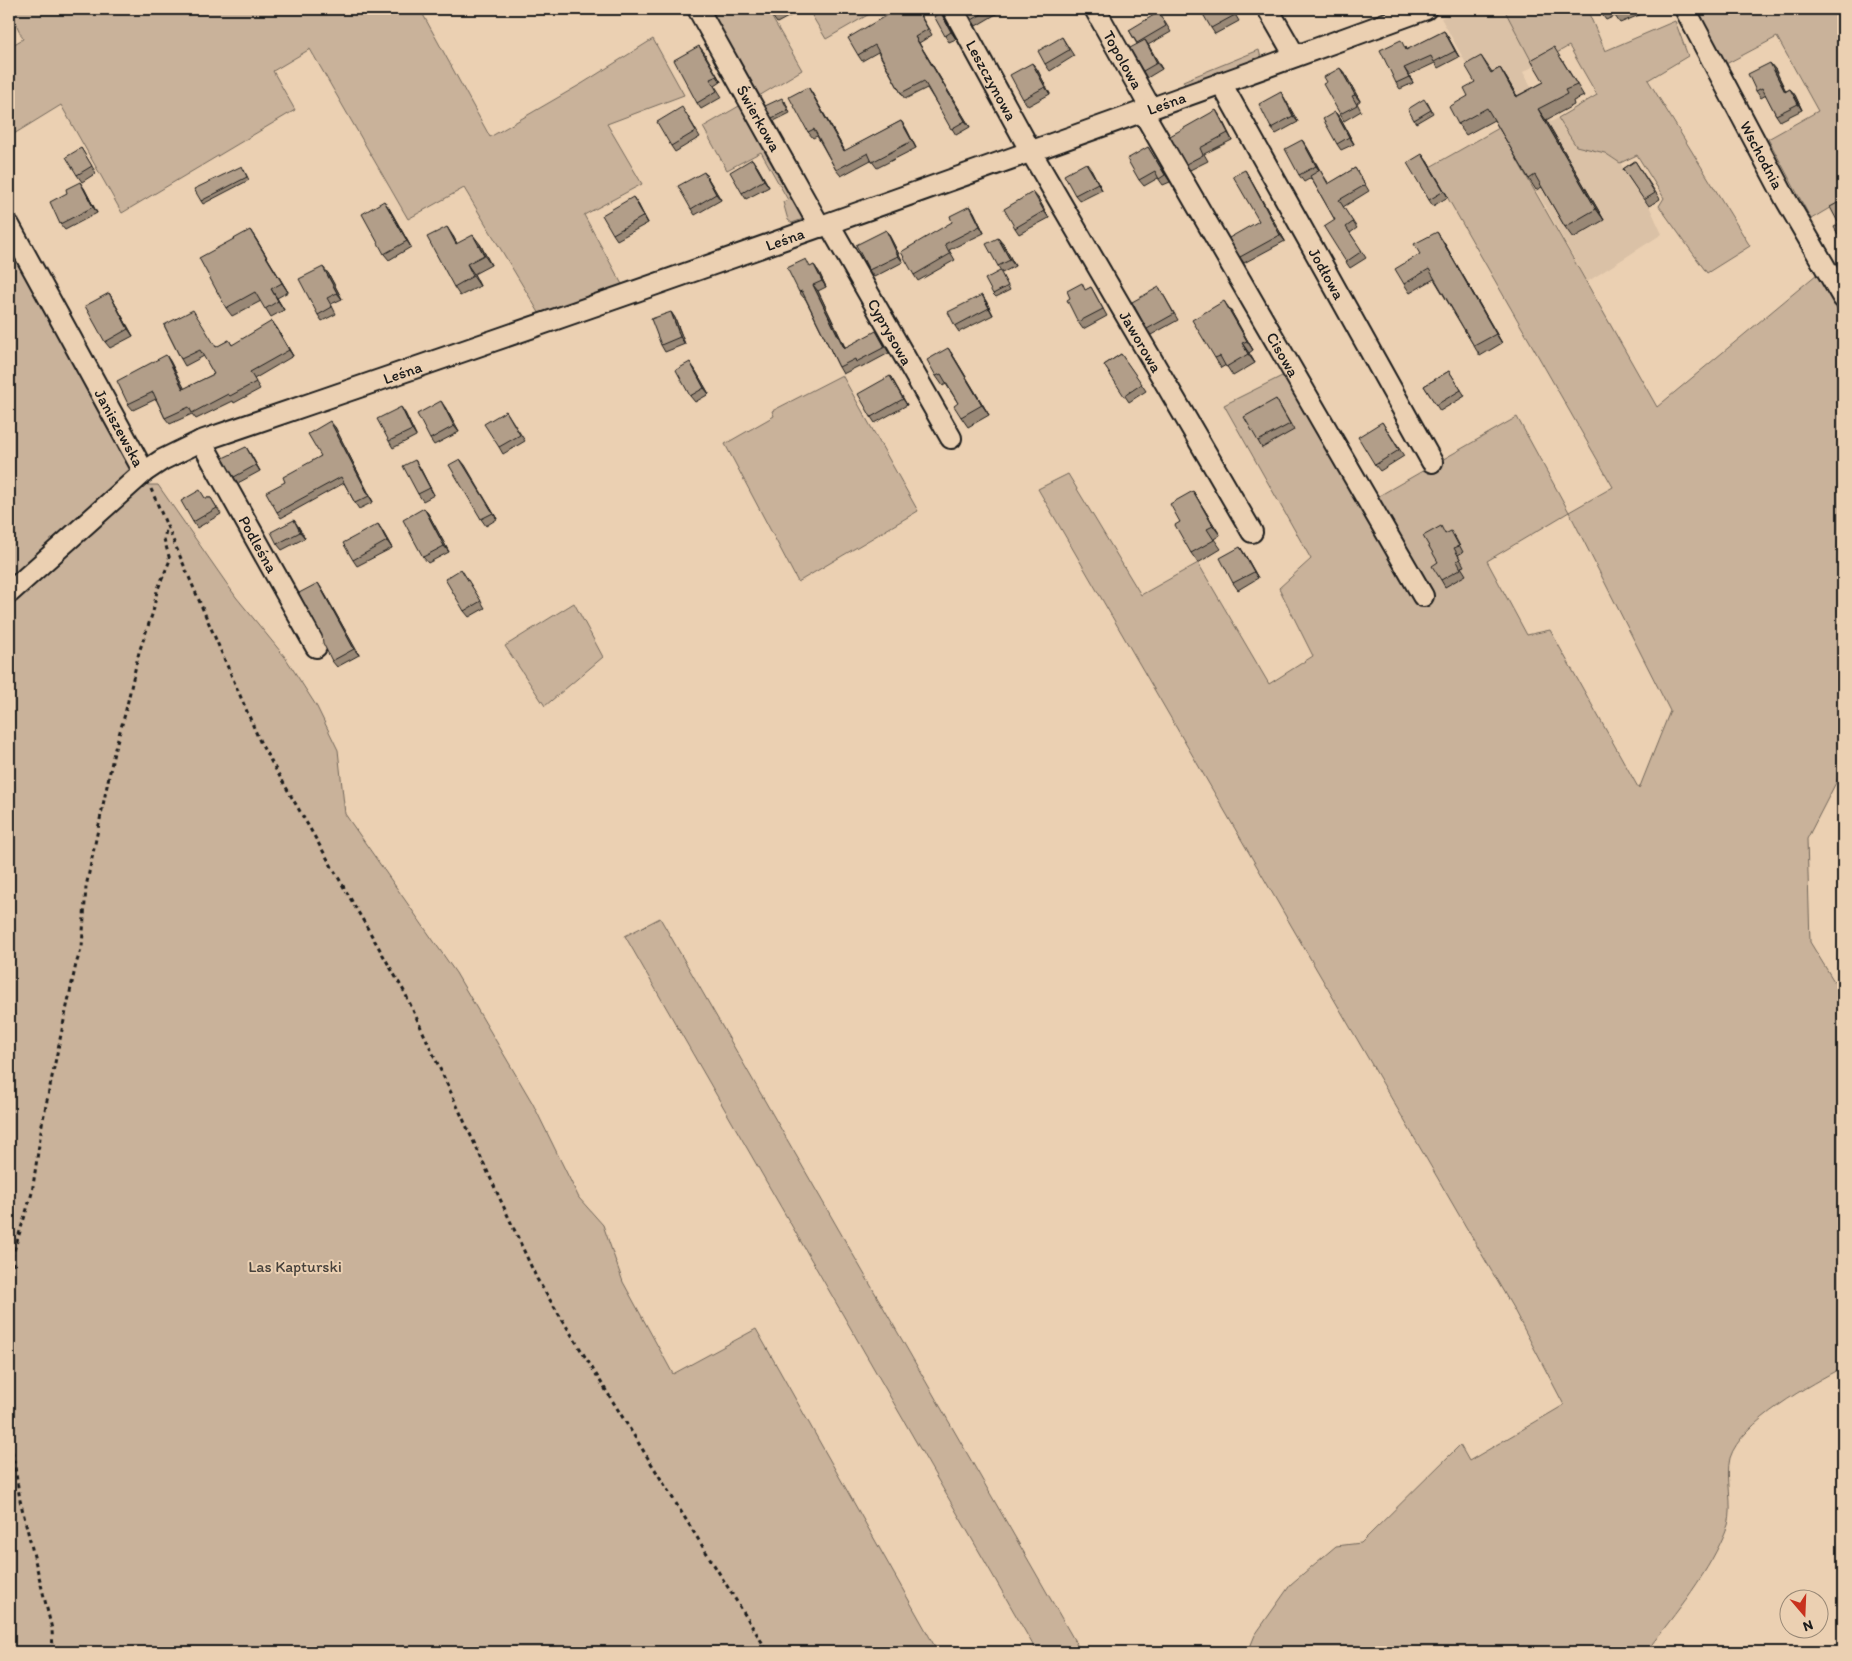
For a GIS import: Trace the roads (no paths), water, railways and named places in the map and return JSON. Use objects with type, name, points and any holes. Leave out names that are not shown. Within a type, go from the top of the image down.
[{"type":"street","name":"Świerkowa","points":[[698,9],[824,226]]},
{"type":"street","name":"Leszczynowa","points":[[953,9],[1032,152]]},
{"type":"street","name":"Topolowa","points":[[1094,9],[1147,110]]},
{"type":"street","points":[[1268,9],[1295,56]]},
{"type":"street","name":"Leśna","points":[[144,472],[162,460],[201,441],[462,353],[1032,152],[1295,56],[1391,15],[1426,9]]},
{"type":"street","name":"Wschodnia","points":[[1685,9],[1785,198],[1843,298]]},
{"type":"street","name":"Jodłowa","points":[[1221,83],[1432,462]]},
{"type":"street","name":"Cisowa","points":[[1147,110],[1422,596]]},
{"type":"street","name":"Jaworowa","points":[[1032,152],[1252,532]]},
{"type":"street","name":"Janiszewska","points":[[9,225],[144,472],[9,593]]},
{"type":"street","name":"Cyprysowa","points":[[824,226],[951,438]]},
{"type":"street","name":"Podleśna","points":[[201,441],[316,647]]},
{"type":"park label","name":"Las Kapturski","points":[[295,1266]]}]
